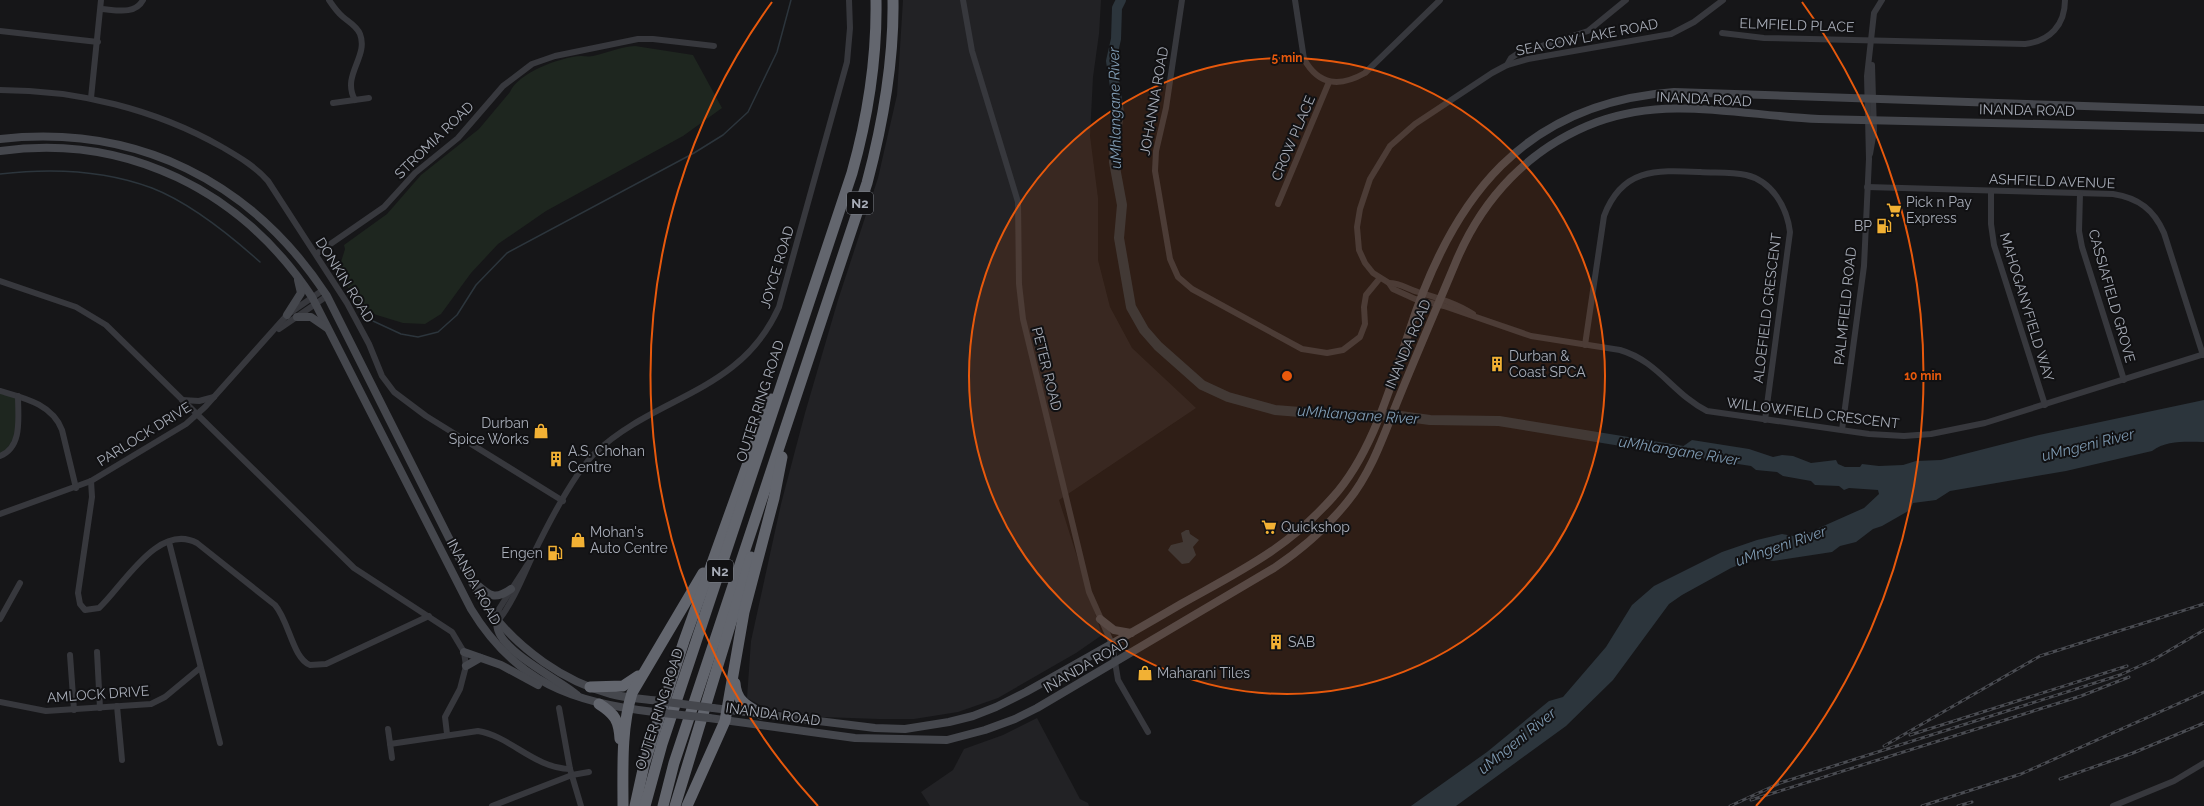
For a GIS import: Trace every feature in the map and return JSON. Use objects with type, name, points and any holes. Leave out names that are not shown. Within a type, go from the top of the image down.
[{"type":"highway","name":"OUTER RING ROAD","points":[[645,806],[662,744],[780,395],[797,337],[852,173],[861,141],[872,80],[876,0]]},
{"type":"highway","name":"N2","points":[[663,806],[674,763],[796,399],[876,148],[883,116],[889,69],[893,0]]},
{"type":"highway","points":[[635,806],[644,765],[684,642],[766,412],[797,337]]},
{"type":"highway","points":[[675,806],[781,459],[796,399]]},
{"type":"highway","points":[[687,806],[727,716],[744,612],[774,498],[781,459]]},
{"type":"highway","points":[[622,806],[629,703],[643,671],[717,548]]},
{"type":"highway","points":[[735,668],[735,692],[744,707],[761,714]]},
{"type":"highway","points":[[590,687],[623,686],[635,680],[643,671]]},
{"type":"highway","points":[[599,704],[612,712],[619,724],[623,790]]},
{"type":"main road","name":"INANDA ROAD","points":[[761,714],[888,729],[923,727],[949,722],[996,707],[1251,566],[1287,542],[1334,496],[1351,472],[1370,437],[1392,382],[1422,296],[1446,240],[1461,214],[1481,186],[1505,161],[1523,146],[1572,117],[1614,102],[1656,93],[1674,92],[1870,95],[2044,107],[2204,110]]},
{"type":"main road","name":"INANDA ROAD","points":[[0,152],[48,148],[95,152],[141,163],[160,170],[204,191],[237,213],[264,236],[296,274],[314,300],[477,619],[496,644],[525,671],[548,685],[582,699],[599,704],[659,701],[713,708],[742,723],[870,740],[947,740],[962,737],[1015,719],[1114,664],[1286,560],[1348,501],[1365,476],[1382,439],[1463,244],[1490,200],[1508,180],[1545,148],[1586,126],[1634,111],[1676,108],[1796,118],[2204,128]]},
{"type":"main road","name":"INANDA ROAD","points":[[0,139],[35,136],[91,139],[139,150],[195,172],[222,188],[267,222],[305,264],[325,293],[470,578],[498,621],[537,657],[559,672],[590,687],[654,712],[709,718],[727,716],[744,707]]},
{"type":"main road","points":[[287,315],[301,293],[296,274]]},
{"type":"main road","points":[[297,317],[305,316],[316,320],[332,333]]},
{"type":"main road","points":[[470,578],[494,596],[500,596],[511,589]]},
{"type":"main road","points":[[477,619],[488,623],[498,621],[497,626],[499,634],[524,659],[582,699]]},
{"type":"main road","points":[[1100,619],[1114,630],[1131,633]]},
{"type":"main road","points":[[464,652],[501,664],[551,691],[575,699],[582,699]]},
{"type":"main road","points":[[466,666],[480,658]]},
{"type":"street","points":[[91,98],[102,9],[101,0]]},
{"type":"street","points":[[102,9],[131,10],[141,4],[144,0]]},
{"type":"street","points":[[329,0],[342,17],[356,28],[361,39],[360,52],[350,84],[355,100]]},
{"type":"street","name":"JOYCE ROAD","points":[[498,621],[499,609],[532,558],[580,470],[604,445],[634,425],[726,373],[754,347],[770,324],[781,300],[845,69],[850,28],[849,0]]},
{"type":"street","name":"PETER ROAD","points":[[963,0],[972,51],[1018,202],[1019,284],[1023,319],[1089,592],[1112,644],[1114,664],[1118,680],[1148,732]]},
{"type":"street","name":"JOHANNA ROAD","points":[[1182,0],[1166,108],[1155,162],[1170,259],[1178,277],[1184,283],[1288,341],[1310,351],[1336,352],[1355,342],[1360,337],[1365,324],[1364,307],[1366,295],[1380,278]]},
{"type":"street","points":[[1295,0],[1304,59],[1313,72],[1329,82],[1350,80],[1365,73],[1440,0]]},
{"type":"street","points":[[1507,65],[1511,58],[1517,54],[1588,31],[1626,0]]},
{"type":"street","name":"SEA COW LAKE ROAD","points":[[1380,278],[1369,268],[1361,256],[1357,234],[1360,210],[1370,179],[1377,166],[1390,146],[1405,132],[1492,73],[1507,65],[1528,59],[1671,34],[1694,22],[1723,0]]},
{"type":"street","name":"PALMFIELD ROAD","points":[[1842,430],[1864,266],[1867,187],[1869,159],[1872,144],[1870,95],[1874,13],[1882,0]]},
{"type":"street","name":"ELMFIELD PLACE","points":[[1722,33],[1764,38],[2035,43],[2050,34],[2058,26],[2064,16],[2065,0]]},
{"type":"street","points":[[0,31],[98,42]]},
{"type":"street","name":"STROMIA ROAD","points":[[316,254],[384,207],[415,173],[458,138],[503,86],[532,64],[555,56],[638,40],[653,39],[714,46]]},
{"type":"street","name":"CROW PLACE","points":[[1278,204],[1329,82]]},
{"type":"street","name":"DONKIN ROAD","points":[[0,90],[91,98],[156,117],[188,130],[253,166],[268,181],[316,254],[361,327],[382,376],[394,392],[426,416],[563,501]]},
{"type":"street","points":[[333,103],[369,98]]},
{"type":"street","name":"ALOEFIELD CRESCENT","points":[[1585,345],[1604,216],[1610,201],[1619,190],[1634,178],[1649,172],[1684,171],[1733,174],[1752,177],[1769,188],[1780,201],[1787,217],[1790,232],[1765,420]]},
{"type":"street","name":"ASHFIELD AVENUE","points":[[1867,187],[2126,196],[2143,204],[2156,218],[2164,233],[2203,354]]},
{"type":"street","name":"MAHOGANYFIELD WAY","points":[[1991,191],[1991,224],[1994,245],[2045,405]]},
{"type":"street","name":"CASSIAFIELD GROVE","points":[[2080,194],[2079,231],[2082,247],[2124,380]]},
{"type":"street","name":"WILLOWFIELD CRESCENT","points":[[1380,278],[1389,283],[1396,283],[1422,296],[1440,301],[1480,318],[1531,336],[1620,350],[1642,359],[1656,369],[1681,394],[1707,411],[1893,436],[1942,433],[1985,424],[2203,354]]},
{"type":"street","points":[[0,281],[76,307],[94,317],[123,340],[182,400],[354,568],[373,582],[429,616],[452,632],[464,652],[466,666],[460,689],[446,717],[447,734]]},
{"type":"street","name":"PARLOCK DRIVE","points":[[0,514],[76,488],[91,481],[186,424],[198,415],[273,333],[287,315],[325,293]]},
{"type":"street","name":"PARLOCK DRIVE","points":[[273,333],[297,317],[314,300]]},
{"type":"street","points":[[0,391],[40,404],[61,427],[76,488]]},
{"type":"street","points":[[0,456],[10,449],[17,435],[18,396]]},
{"type":"street","points":[[182,400],[199,401],[214,397]]},
{"type":"street","points":[[91,481],[92,497],[78,593],[82,607],[90,611],[99,608],[149,554],[161,544],[185,540],[197,543],[275,605],[284,618],[299,658],[310,665],[326,664],[429,616]]},
{"type":"street","points":[[169,542],[220,743]]},
{"type":"street","name":"JOYCE ROAD","points":[[498,621],[526,574],[532,558]]},
{"type":"street","points":[[0,619],[20,583]]},
{"type":"street","points":[[97,652],[100,708]]},
{"type":"street","points":[[70,655],[74,710]]},
{"type":"street","name":"AMLOCK DRIVE","points":[[0,702],[37,710],[74,710],[155,703],[200,668]]},
{"type":"street","points":[[117,706],[122,760]]},
{"type":"street","points":[[559,708],[571,772],[581,806]]},
{"type":"street","points":[[388,729],[392,758]]},
{"type":"street","points":[[390,744],[447,734],[481,732],[548,765],[571,772],[589,772]]},
{"type":"street","points":[[2113,806],[2174,781],[2204,763]]},
{"type":"street","points":[[492,806],[571,772]]},
{"type":"shaded area","points":[[903,0],[1101,0],[1099,34],[1093,77],[1090,136],[1098,198],[1098,260],[1110,307],[1132,348],[1196,408],[1059,500],[1102,635],[1076,653],[998,698],[958,712],[914,719],[879,719],[822,717],[767,709],[747,698],[751,641],[781,504],[805,413],[838,300],[878,178],[897,95]]},
{"type":"shaded area","points":[[635,46],[693,55],[722,108],[683,136],[546,211],[498,244],[471,273],[441,314],[425,324],[403,323],[367,312],[346,285],[338,263],[341,262],[345,249],[344,245],[387,214],[421,175],[479,129],[510,92],[514,85],[522,78],[541,67],[562,59],[592,56]]},
{"type":"shaded area","points":[[0,392],[17,397],[16,429],[14,436],[11,443],[0,455]]},
{"type":"shaded area","points":[[1037,718],[1080,799],[1088,803],[1089,806],[930,806],[921,792],[953,770],[964,749],[1003,735]]},
{"type":"water","name":"uMngeni River","points":[[2204,400],[2204,442],[2170,443],[2158,447],[2152,451],[2066,471],[1950,491],[1936,500],[1913,503],[1910,510],[1882,526],[1873,529],[1856,542],[1840,546],[1832,552],[1773,561],[1756,558],[1731,568],[1682,595],[1669,604],[1613,680],[1566,726],[1456,806],[1411,806],[1487,752],[1549,701],[1563,697],[1606,647],[1632,605],[1654,586],[1722,552],[1757,540],[1782,534],[1793,536],[1810,532],[1864,508],[1879,494],[1878,490],[1849,488],[1844,490],[1839,486],[1815,485],[1811,481],[1783,476],[1777,472],[1756,470],[1751,466],[1725,462],[1723,459],[1716,461],[1675,452],[1692,440],[1749,449],[1773,457],[1782,455],[1793,456],[1811,463],[1836,460],[1838,464],[1845,467],[1860,467],[1862,464],[1879,466],[1903,465],[1916,461],[1941,460],[2039,435]]},
{"type":"water","points":[[1189,530],[1190,534],[1199,540],[1193,547],[1196,555],[1189,563],[1182,564],[1168,550],[1171,545],[1183,542],[1181,533]]},
{"type":"waterway","points":[[373,321],[401,334],[418,337],[438,332],[457,315],[476,285],[507,253],[694,153],[723,135],[748,112],[777,52],[791,0]]},
{"type":"waterway","name":"uMhlangane River","points":[[1121,0],[1117,8],[1116,39],[1111,61],[1119,112],[1114,162],[1122,205],[1119,238],[1131,307],[1144,330],[1158,346],[1202,385],[1228,397],[1275,410],[1350,416],[1393,415],[1430,420],[1499,421],[1689,452]]},
{"type":"waterway","points":[[0,174],[39,171],[77,172],[115,177],[152,188],[166,194],[209,220],[260,262]]},
{"type":"railway","points":[[1884,746],[2040,656],[2204,604]]},
{"type":"railway","points":[[1730,806],[1780,783],[2120,675],[2153,660],[2204,630]]},
{"type":"railway","points":[[1910,735],[2127,666]]},
{"type":"railway","points":[[1751,800],[2081,696],[2129,677]]},
{"type":"railway","points":[[1922,806],[2021,774],[2204,692]]},
{"type":"railway","points":[[2060,779],[2133,753],[2204,723]]},
{"type":"railway","points":[[1958,806],[1972,802]]},
{"type":"place","name":"Pick n Pay Express","points":[[1894,210]]},
{"type":"place","name":"BP","points":[[1884,226]]},
{"type":"place","name":"Durban & Coast SPCA","points":[[1497,364]]},
{"type":"place","name":"Durban Spice Works","points":[[541,431]]},
{"type":"place","name":"A.S. Chohan Centre","points":[[556,459]]},
{"type":"place","name":"Quickshop","points":[[1269,527]]},
{"type":"place","name":"Mohan's Auto Centre","points":[[578,540]]},
{"type":"place","name":"Engen","points":[[555,553]]},
{"type":"place","name":"SAB","points":[[1276,642]]},
{"type":"place","name":"Maharani Tiles","points":[[1145,673]]}]
